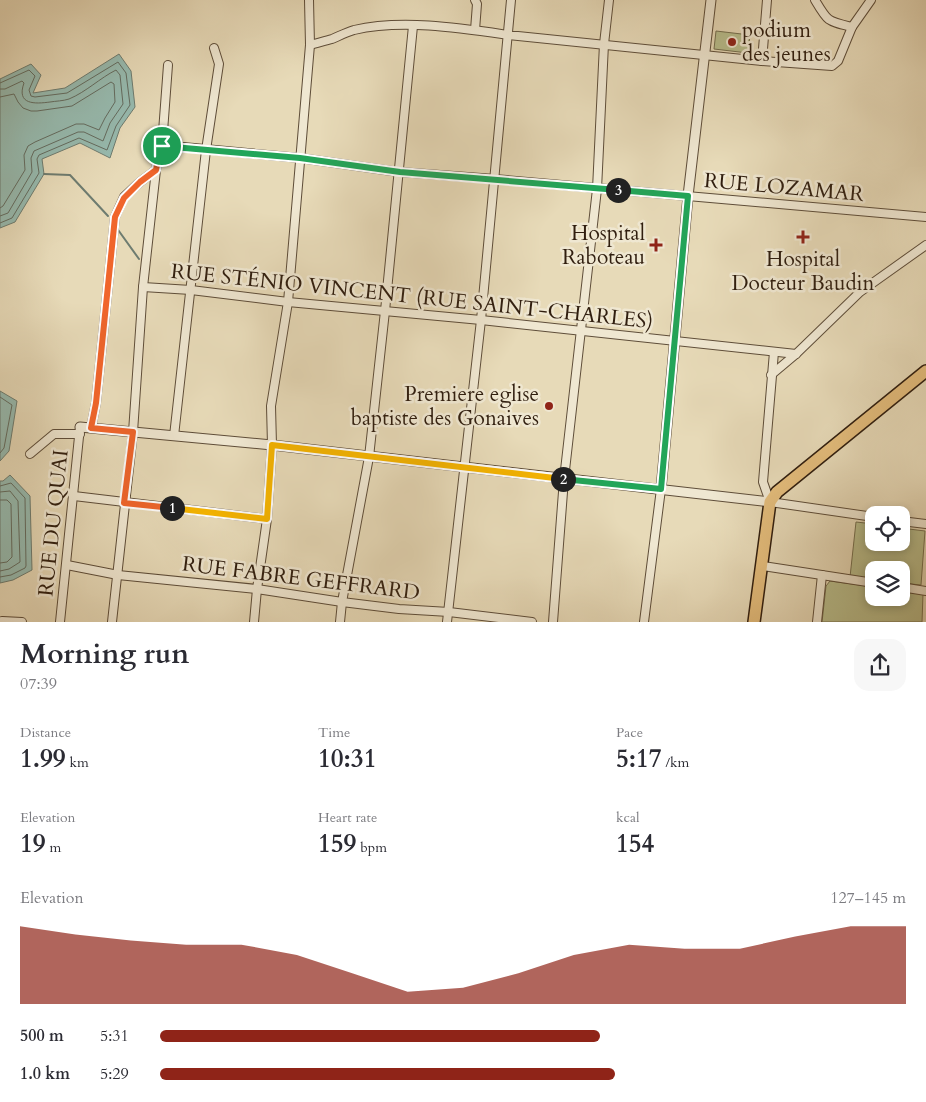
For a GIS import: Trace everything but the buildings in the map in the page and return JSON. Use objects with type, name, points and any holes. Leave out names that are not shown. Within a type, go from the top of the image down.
[{"type":"main road","points":[[754,622],[763,566],[770,502],[777,492],[926,371]]},
{"type":"street","points":[[254,622],[267,519],[272,445],[271,406],[288,302],[310,45],[309,0]]},
{"type":"street","points":[[475,0],[477,4],[475,30]]},
{"type":"street","points":[[447,622],[481,320],[511,0]]},
{"type":"street","points":[[553,622],[564,479],[597,188],[604,44],[609,0]]},
{"type":"street","points":[[644,622],[661,489],[688,196],[711,0]]},
{"type":"street","points":[[762,61],[767,0]]},
{"type":"street","points":[[815,0],[826,19],[830,22],[852,27]]},
{"type":"street","points":[[310,45],[330,40],[353,30],[413,26],[475,30],[762,61],[832,66],[838,60],[852,27],[871,0]]},
{"type":"street","points":[[340,622],[369,457],[400,172],[413,26]]},
{"type":"street","points":[[174,436],[206,150],[219,64],[214,48]]},
{"type":"street","points":[[112,622],[133,432],[143,287],[156,170],[162,146],[168,65]]},
{"type":"street","name":"RUE LOZAMAR","points":[[162,146],[300,158],[400,172],[926,217]]},
{"type":"street","points":[[91,428],[96,403],[115,217],[124,198],[140,182],[156,170]]},
{"type":"street","points":[[771,375],[796,354],[860,292],[926,245]]},
{"type":"street","name":"RUE STÉNIO VINCENT (RUE SAINT-CHARLES)","points":[[143,287],[191,290],[288,302],[481,320],[796,354]]},
{"type":"street","points":[[770,502],[763,482],[774,352]]},
{"type":"street","points":[[30,454],[54,434],[91,428],[272,445],[661,489],[865,516]]},
{"type":"street","name":"RUE DU QUAI","points":[[60,622],[80,431]]},
{"type":"street","points":[[74,496],[267,519]]},
{"type":"street","points":[[910,522],[926,524]]},
{"type":"street","name":"RUE FABRE GEFFRARD","points":[[67,565],[118,575],[257,589],[399,609],[449,612],[532,622]]},
{"type":"street","points":[[763,566],[865,582]]},
{"type":"street","points":[[817,622],[822,575]]},
{"type":"street","points":[[910,588],[926,590]]},
{"type":"street","points":[[2,621],[22,622]]},
{"type":"green space","name":"podium des jeunes","points":[[716,31],[750,35],[748,53],[714,49]]},
{"type":"green space","points":[[856,522],[865,523],[865,551],[910,551],[910,529],[925,531],[921,585],[910,584],[910,561],[865,561],[865,579],[850,577]]},
{"type":"green space","points":[[830,581],[865,586],[865,606],[910,606],[910,592],[923,594],[922,622],[822,622],[826,586]]},
{"type":"water","points":[[119,54],[131,71],[135,107],[120,128],[110,158],[80,143],[42,159],[44,174],[15,222],[0,228],[0,79],[31,64],[41,75],[33,93],[65,88]]},
{"type":"water","points":[[0,391],[17,401],[9,451],[0,461]]},
{"type":"water","points":[[10,475],[30,496],[32,570],[13,580],[0,583],[0,481],[3,481]]},
{"type":"waterway","points":[[44,174],[70,175],[108,216]]},
{"type":"waterway","points":[[116,227],[139,259]]},
{"type":"place","name":"podium des jeunes","points":[[732,42]]},
{"type":"place","name":"Hospital Docteur Baudin","points":[[803,237]]},
{"type":"place","name":"Hospital Raboteau","points":[[656,245]]},
{"type":"place","name":"Premiere eglise baptiste des Gonaives","points":[[549,406]]},
{"type":"route","points":[[162,146],[300,158],[400,172],[688,196],[661,489],[272,445],[267,519],[124,503],[133,432],[91,428],[96,403],[115,217],[124,198],[140,182],[156,170],[162,146]]}]
